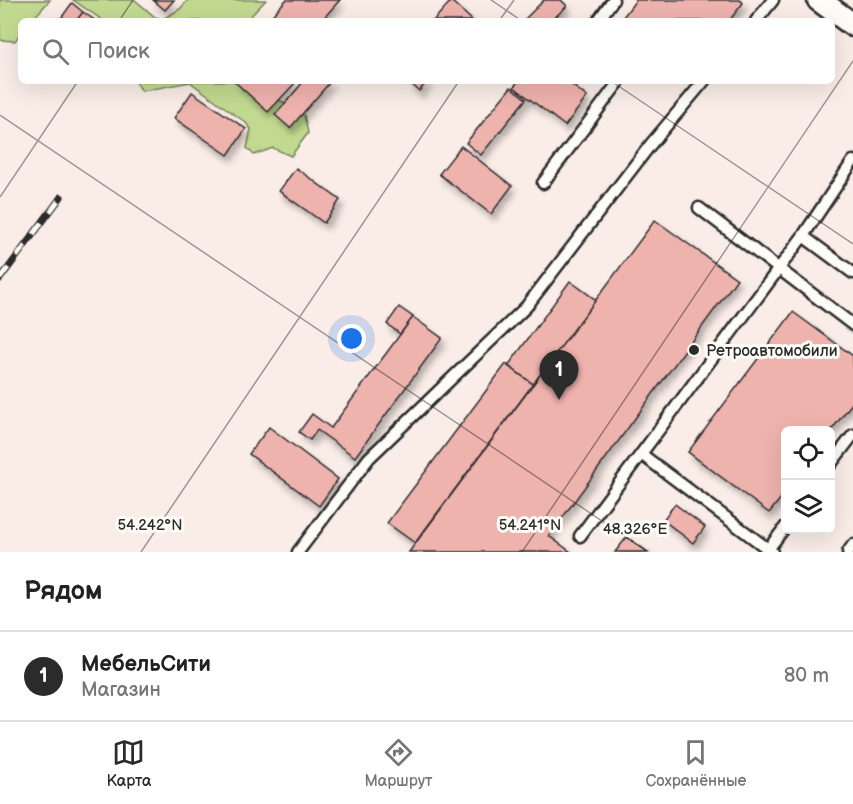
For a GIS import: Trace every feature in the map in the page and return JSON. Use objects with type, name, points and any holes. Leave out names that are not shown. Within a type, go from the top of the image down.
[{"type":"street","points":[[823,1],[853,25]]},
{"type":"lane","points":[[600,18],[614,0]]},
{"type":"lane","points":[[758,18],[773,0]]},
{"type":"lane","points":[[543,183],[617,84]]},
{"type":"lane","points":[[298,552],[369,458],[526,307],[651,144],[701,84]]},
{"type":"lane","points":[[580,536],[851,168]]},
{"type":"lane","points":[[699,208],[853,325]]},
{"type":"lane","points":[[803,236],[853,273]]},
{"type":"lane","points":[[835,460],[853,435]]},
{"type":"lane","points":[[641,454],[769,551],[781,533]]},
{"type":"lane","points":[[848,552],[853,545]]},
{"type":"green space","points":[[0,0],[50,0],[34,18],[18,18],[18,37],[15,41],[0,40]]},
{"type":"green space","points":[[73,0],[135,0],[159,18],[100,18]]},
{"type":"green space","points":[[188,0],[266,0],[249,18],[165,18],[180,9]]},
{"type":"green space","points":[[137,84],[179,84],[142,91]]},
{"type":"green space","points":[[193,84],[247,84],[252,90],[289,104],[304,115],[308,133],[291,156],[273,148],[254,155],[247,148],[251,129],[245,122]]},
{"type":"building","points":[[153,0],[174,0],[165,10]]},
{"type":"building","points":[[286,0],[340,0],[324,18],[270,18]]},
{"type":"building","points":[[544,0],[561,0],[567,6],[554,18],[526,18]]},
{"type":"building","points":[[636,0],[740,0],[743,3],[731,18],[622,18]]},
{"type":"building","points":[[451,1],[470,18],[436,18]]},
{"type":"building","points":[[72,3],[83,12],[78,18],[61,18]]},
{"type":"building","points":[[83,12],[92,18],[78,18]]},
{"type":"building","points":[[237,84],[294,84],[268,112]]},
{"type":"building","points":[[301,84],[328,84],[290,128],[275,115]]},
{"type":"building","points":[[411,84],[425,84],[419,91]]},
{"type":"building","points":[[516,84],[571,84],[587,97],[565,126],[514,87]]},
{"type":"building","points":[[511,87],[526,99],[481,155],[466,143]]},
{"type":"building","points":[[192,92],[246,129],[228,155],[174,118]]},
{"type":"building","points":[[461,146],[512,186],[491,214],[439,174]]},
{"type":"building","points":[[296,168],[340,200],[324,223],[279,191]]},
{"type":"building","points":[[655,220],[737,279],[549,536],[571,552],[409,552]]},
{"type":"building","points":[[570,281],[596,300],[533,384],[508,366]]},
{"type":"building","points":[[399,307],[413,317],[400,334],[387,324]]},
{"type":"building","points":[[793,312],[853,356],[853,402],[835,426],[781,426],[781,498],[769,513],[688,452]]},
{"type":"building","points":[[413,317],[442,338],[355,457],[317,430],[310,440],[299,432],[312,414],[331,428]]},
{"type":"building","points":[[506,364],[533,384],[415,543],[387,523]]},
{"type":"building","points":[[269,427],[338,479],[319,506],[249,454]]},
{"type":"building","points":[[675,504],[705,527],[693,543],[663,520]]},
{"type":"building","points":[[627,537],[648,552],[615,552]]},
{"type":"railway","points":[[0,279],[61,197]]},
{"type":"place","name":"Ретроавтомобили","points":[[694,350]]},
{"type":"place","name":"МебельСити","points":[[559,400]]}]
